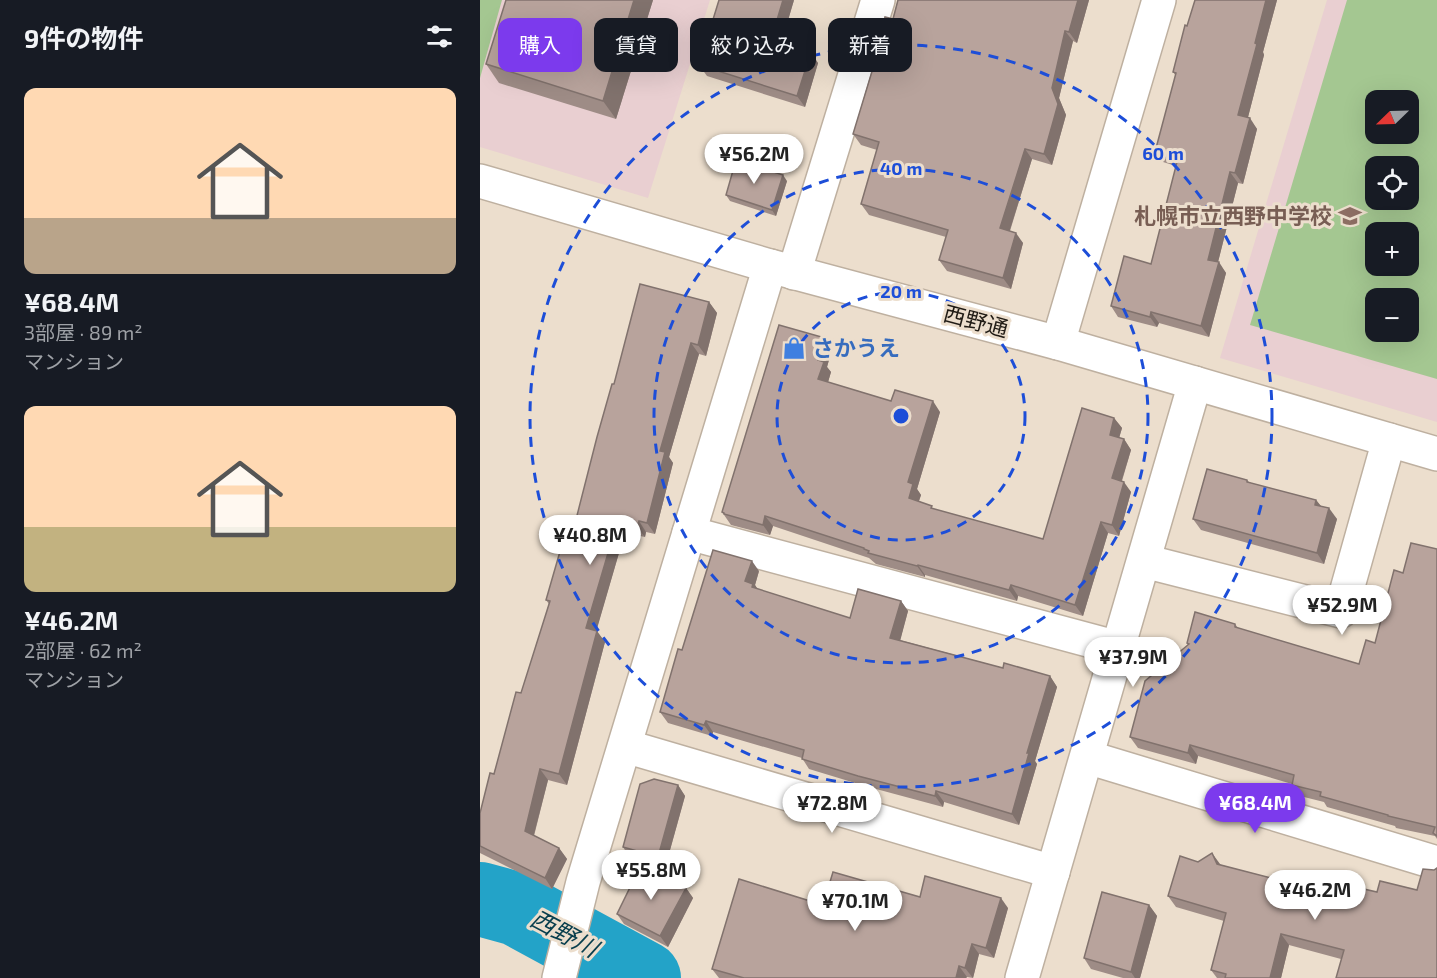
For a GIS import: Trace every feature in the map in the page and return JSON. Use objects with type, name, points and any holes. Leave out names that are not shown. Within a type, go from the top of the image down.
[{"type":"street","points":[[559,978],[583,882],[689,533],[878,0]]},
{"type":"street","points":[[1058,343],[1159,0]]},
{"type":"street","name":"西野通","points":[[480,181],[782,270],[1058,343],[1437,454]]},
{"type":"street","points":[[1022,978],[1195,383]]},
{"type":"street","points":[[1144,561],[1341,611],[1389,440]]},
{"type":"street","points":[[689,533],[1118,648]]},
{"type":"street","points":[[625,746],[1053,872]]},
{"type":"street","points":[[1087,757],[1437,862]]},
{"type":"shaded area","points":[[480,0],[710,0],[704,18],[690,18],[690,64],[648,198],[480,147]]},
{"type":"shaded area","name":"札幌市立西野中学校","points":[[1327,0],[1437,0],[1437,422],[1220,358]]},
{"type":"green space","points":[[480,0],[502,0],[480,78]]},
{"type":"green space","name":"札幌市立西野中学校","points":[[1347,0],[1437,0],[1437,379],[1250,325]]},
{"type":"building","points":[[506,0],[634,0],[628,18],[594,18],[594,72],[612,72],[603,101],[511,72],[582,72],[582,18],[500,18]]},
{"type":"building","points":[[719,0],[783,0],[778,18],[713,18]]},
{"type":"building","points":[[898,0],[1078,0],[1069,32],[1065,31],[1052,88],[1058,104],[1044,154],[1025,149],[1000,228],[1016,233],[1003,278],[939,260],[948,230],[861,204],[879,142],[853,134],[872,72],[912,72],[912,18],[893,18]]},
{"type":"building","points":[[1195,0],[1266,0],[1238,115],[1250,118],[1235,173],[1230,172],[1208,260],[1219,262],[1201,326],[1151,312],[1150,317],[1111,306],[1124,256],[1151,264],[1178,158],[1155,152],[1176,73],[1173,72],[1185,25],[1187,26]]},
{"type":"building","points":[[498,26],[498,68],[486,64]]},
{"type":"building","points":[[721,72],[805,72],[797,96]]},
{"type":"building","points":[[736,160],[783,175],[772,210],[726,195]]},
{"type":"building","points":[[640,284],[709,302],[698,345],[691,343],[660,451],[665,452],[647,523],[639,521],[637,527],[627,524],[624,538],[613,536],[586,628],[597,631],[559,774],[540,769],[525,831],[559,848],[545,878],[480,846],[480,813],[490,773],[494,774],[516,692],[521,693],[550,601],[546,600],[563,541],[570,543]]},
{"type":"building","points":[[779,325],[825,338],[818,360],[824,362],[818,379],[891,401],[895,390],[933,401],[908,482],[913,484],[909,498],[932,506],[931,508],[1043,539],[1082,408],[1114,418],[1110,435],[1124,439],[1112,478],[1124,482],[1112,525],[1101,522],[1075,605],[1011,585],[1009,590],[868,553],[869,551],[864,548],[765,516],[763,525],[724,514],[722,512]]},
{"type":"building","points":[[1207,469],[1316,500],[1315,505],[1329,508],[1317,553],[1193,519]]},
{"type":"building","points":[[1411,543],[1437,549],[1437,836],[1433,833],[1435,827],[1388,816],[1320,796],[1321,792],[1292,785],[1294,775],[1190,745],[1188,753],[1130,737],[1145,681],[1189,644],[1187,643],[1195,612],[1235,624],[1235,627],[1359,664],[1366,640],[1375,643],[1394,570],[1403,573]]},
{"type":"building","points":[[713,550],[752,561],[745,581],[753,584],[752,587],[850,618],[858,589],[901,601],[890,638],[1003,668],[1004,663],[1050,676],[1012,814],[936,791],[935,796],[858,776],[802,759],[804,750],[706,721],[704,725],[660,712],[678,649],[682,650]]},
{"type":"building","points":[[654,779],[678,785],[658,857],[623,847],[640,784]]},
{"type":"building","points":[[1212,853],[1217,864],[1314,889],[1315,885],[1328,888],[1329,881],[1377,892],[1380,881],[1417,890],[1423,869],[1437,868],[1437,978],[1336,978],[1344,950],[1281,934],[1270,978],[1225,978],[1226,974],[1211,970],[1226,913],[1168,896],[1180,856],[1198,862]]},
{"type":"building","points":[[641,865],[686,888],[660,936],[617,914]]},
{"type":"building","points":[[833,872],[920,897],[925,876],[1001,898],[986,948],[972,944],[965,968],[959,966],[956,978],[744,978],[712,969],[739,879],[823,905]]},
{"type":"building","points":[[1102,892],[1149,905],[1131,972],[1084,958]]},
{"type":"waterway","name":"西野川","points":[[480,899],[517,909],[644,978]]},
{"type":"place","name":"札幌市立西野中学校","points":[[1350,216]]},
{"type":"place","name":"さかうえ","points":[[794,348]]}]
